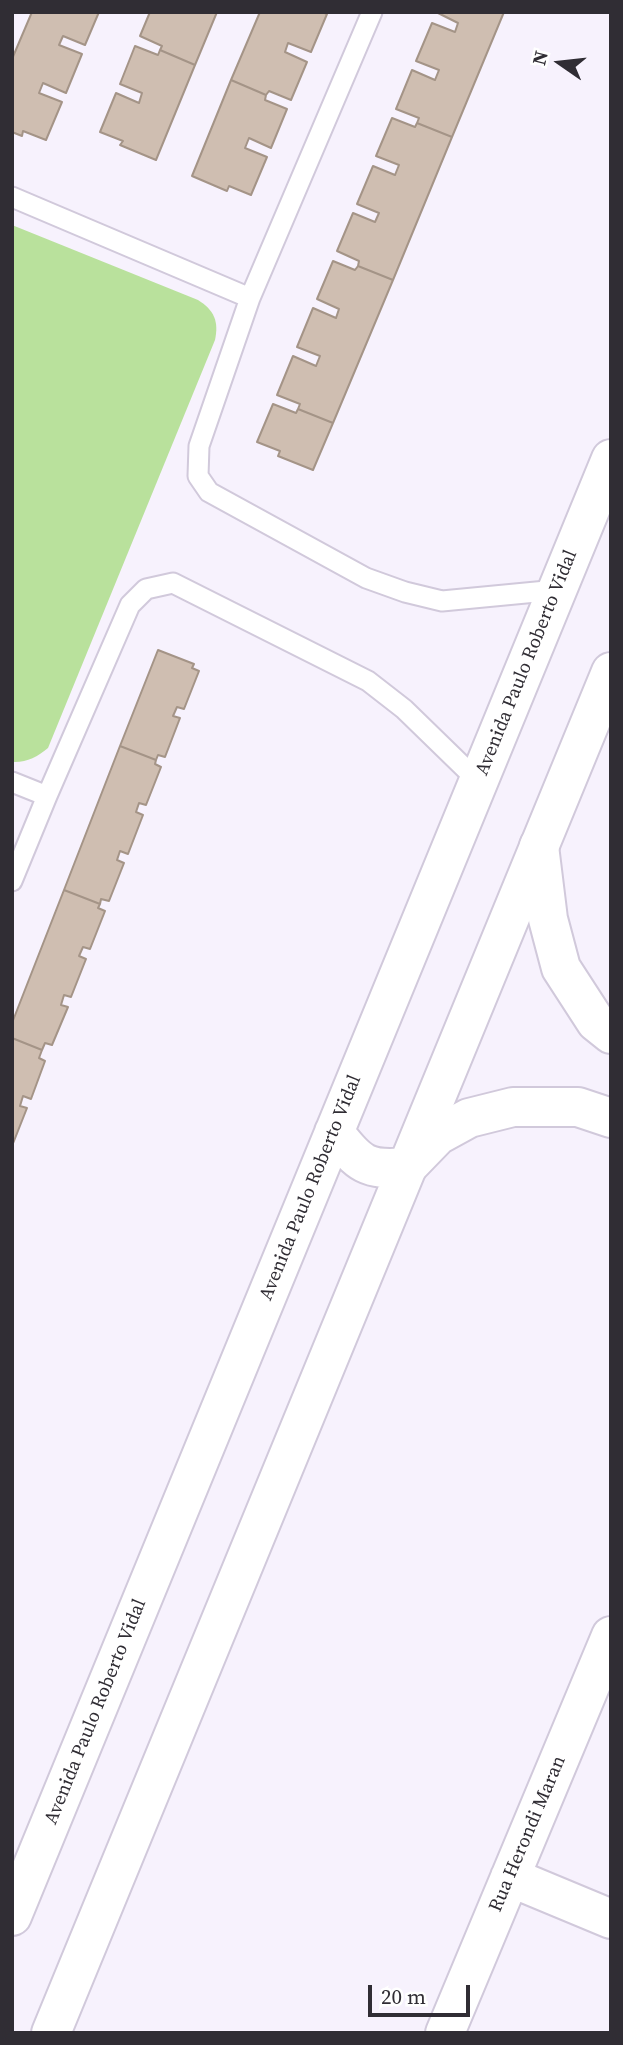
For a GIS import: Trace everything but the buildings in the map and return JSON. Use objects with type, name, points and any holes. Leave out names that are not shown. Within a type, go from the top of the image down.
[{"type":"street","name":"Avenida Paulo Roberto Vidal","points":[[12,1916],[611,459]]},
{"type":"street","points":[[51,2033],[611,672]]},
{"type":"street","points":[[540,846],[548,919],[561,968],[596,1022],[611,1034]]},
{"type":"street","points":[[334,1132],[349,1151],[366,1165],[384,1170],[407,1167],[438,1135],[469,1118],[513,1107],[578,1107],[611,1118]]},
{"type":"street","name":"Rua Herondi Maran","points":[[446,2033],[610,1642]]},
{"type":"street","points":[[510,1877],[611,1919]]},
{"type":"lane","points":[[372,12],[250,298],[199,446],[198,476],[209,492],[366,578],[405,592],[442,601],[557,590]]},
{"type":"lane","points":[[12,197],[250,298]]},
{"type":"lane","points":[[12,881],[130,605],[146,589],[173,583],[369,681],[404,709],[478,781]]},
{"type":"lane","points":[[12,782],[47,796]]},
{"type":"green space","points":[[12,225],[198,300],[208,308],[216,322],[215,340],[48,748],[22,762],[12,762]]}]
